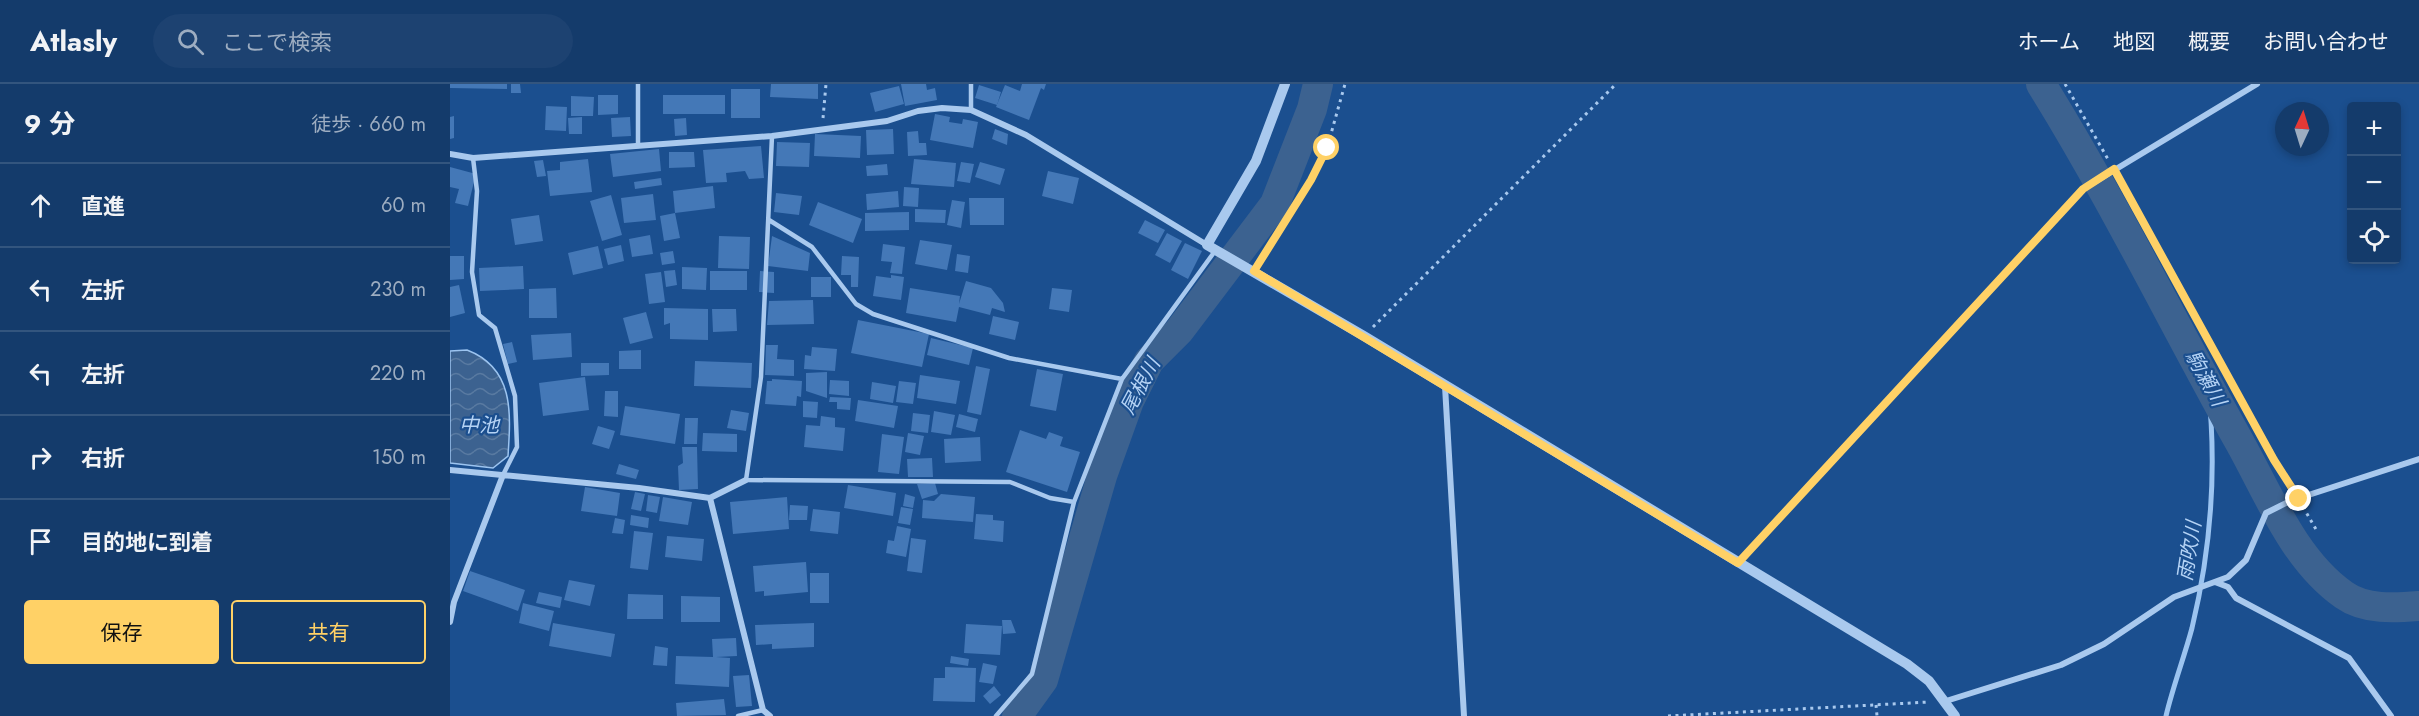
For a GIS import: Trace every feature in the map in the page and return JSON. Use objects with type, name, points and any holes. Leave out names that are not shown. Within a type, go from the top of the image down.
[{"type":"street","points":[[1215,249],[1256,161],[1285,84]]},
{"type":"street","points":[[1738,563],[2083,189],[2257,84]]},
{"type":"street","points":[[450,154],[473,158],[772,136],[887,121],[918,111],[942,108],[971,110],[1026,135],[1907,664],[1929,681],[1955,716]]},
{"type":"street","points":[[1445,386],[1464,716]]},
{"type":"street","points":[[1946,701],[2061,665],[2104,644],[2174,597],[2228,577],[2246,560],[2262,516],[2272,510],[2290,501],[2419,459]]},
{"type":"street","points":[[450,470],[639,488],[710,498],[746,480]]},
{"type":"street","points":[[450,622],[451,613],[503,475]]},
{"type":"street","points":[[710,498],[763,710],[770,716]]},
{"type":"street","points":[[2215,582],[2228,587],[2236,598],[2349,658],[2391,716]]},
{"type":"lane","points":[[638,84],[638,146]]},
{"type":"lane","points":[[971,84],[971,110]]},
{"type":"lane","points":[[772,136],[761,378],[746,480],[1010,482],[1050,498],[1074,502]]},
{"type":"lane","points":[[473,158],[477,191],[472,272],[479,315],[495,328],[514,396],[518,447],[503,475]]},
{"type":"lane","points":[[769,220],[812,247],[856,304],[873,314],[1010,358],[1122,379]]},
{"type":"lane","points":[[996,716],[1032,674],[1074,502],[1122,379],[1215,249]]},
{"type":"lane","points":[[738,716],[763,710]]},
{"type":"path","points":[[822,129],[826,84]]},
{"type":"path","points":[[1254,271],[1311,180],[1327,148],[1345,84]]},
{"type":"path","points":[[1364,336],[1616,84]]},
{"type":"path","points":[[2065,84],[2274,460],[2317,531]]},
{"type":"path","points":[[1668,716],[1946,701]]},
{"type":"path","points":[[1876,705],[1877,716]]},
{"type":"water","name":"中池","points":[[467,350],[494,368],[506,393],[509,408],[508,456],[493,468],[450,463],[450,351]]},
{"type":"building","points":[[450,84],[507,84],[507,89],[450,88]]},
{"type":"building","points":[[511,84],[520,84],[521,93],[511,93]]},
{"type":"building","points":[[771,84],[818,84],[818,99],[770,97]]},
{"type":"building","points":[[901,84],[926,84],[927,90],[935,88],[937,100],[905,106]]},
{"type":"building","points":[[1022,84],[1046,84],[1044,90],[1041,88],[1029,120],[996,107],[1005,85],[1020,91]]},
{"type":"building","points":[[979,85],[1001,92],[997,105],[975,98]]},
{"type":"building","points":[[899,86],[904,104],[875,112],[870,93]]},
{"type":"building","points":[[731,89],[760,89],[760,118],[731,118]]},
{"type":"building","points":[[598,95],[618,95],[618,114],[598,115]]},
{"type":"building","points":[[663,95],[725,95],[725,114],[663,114]]},
{"type":"building","points":[[571,96],[594,97],[593,116],[571,116]]},
{"type":"building","points":[[546,106],[567,107],[566,131],[545,130]]},
{"type":"building","points":[[935,114],[950,117],[949,122],[962,124],[963,119],[978,122],[973,148],[930,140]]},
{"type":"building","points":[[454,116],[454,138],[450,139],[450,117]]},
{"type":"building","points":[[582,117],[582,134],[569,134],[568,118]]},
{"type":"building","points":[[630,117],[631,136],[612,137],[611,118]]},
{"type":"building","points":[[686,118],[687,135],[675,136],[674,119]]},
{"type":"building","points":[[893,129],[894,154],[867,155],[866,130]]},
{"type":"building","points":[[995,129],[1008,134],[1007,145],[992,139]]},
{"type":"building","points":[[918,131],[919,143],[926,143],[927,155],[908,156],[907,132]]},
{"type":"building","points":[[815,134],[861,136],[860,158],[814,156]]},
{"type":"building","points":[[777,142],[810,143],[809,167],[776,166]]},
{"type":"building","points":[[761,146],[764,178],[749,179],[745,171],[726,173],[727,182],[706,183],[703,150]]},
{"type":"building","points":[[659,149],[661,171],[613,177],[610,154]]},
{"type":"building","points":[[669,152],[694,152],[695,167],[669,168]]},
{"type":"building","points":[[588,159],[592,192],[550,196],[547,171],[560,170],[560,162]]},
{"type":"building","points":[[914,159],[956,163],[954,187],[911,184]]},
{"type":"building","points":[[543,160],[546,176],[537,177],[534,161]]},
{"type":"building","points":[[961,162],[974,164],[970,183],[957,181]]},
{"type":"building","points":[[980,162],[1005,169],[1000,185],[975,177]]},
{"type":"building","points":[[887,164],[888,175],[867,176],[866,166]]},
{"type":"building","points":[[450,167],[476,174],[468,206],[455,203],[459,189],[450,187]]},
{"type":"building","points":[[1048,171],[1079,178],[1073,204],[1042,196]]},
{"type":"building","points":[[661,178],[662,185],[635,189],[634,182]]},
{"type":"building","points":[[713,186],[715,208],[675,213],[673,191]]},
{"type":"building","points":[[904,187],[919,188],[918,207],[903,206]]},
{"type":"building","points":[[898,191],[899,207],[867,210],[866,194]]},
{"type":"building","points":[[776,193],[802,196],[799,215],[774,212]]},
{"type":"building","points":[[653,194],[656,220],[624,223],[621,198]]},
{"type":"building","points":[[611,195],[622,235],[602,241],[590,201]]},
{"type":"building","points":[[969,198],[1004,198],[1004,225],[970,225]]},
{"type":"building","points":[[952,200],[965,202],[961,228],[947,225]]},
{"type":"building","points":[[818,202],[862,219],[853,243],[809,225]]},
{"type":"building","points":[[915,209],[946,210],[945,223],[915,222]]},
{"type":"building","points":[[909,212],[909,230],[865,231],[865,213]]},
{"type":"building","points":[[675,213],[680,238],[664,241],[660,216]]},
{"type":"building","points":[[539,215],[543,241],[515,245],[511,219]]},
{"type":"building","points":[[1145,220],[1165,230],[1158,243],[1138,233]]},
{"type":"building","points":[[1167,233],[1182,241],[1170,263],[1155,255]]},
{"type":"building","points":[[650,235],[653,254],[632,257],[629,239]]},
{"type":"building","points":[[719,236],[750,237],[749,269],[718,268]]},
{"type":"building","points":[[772,236],[810,253],[808,271],[768,266]]},
{"type":"building","points":[[920,240],[952,245],[947,270],[915,264]]},
{"type":"building","points":[[1185,243],[1202,251],[1188,279],[1171,270]]},
{"type":"building","points":[[883,244],[905,247],[902,274],[890,273],[892,262],[881,261]]},
{"type":"building","points":[[621,245],[624,261],[608,265],[604,249]]},
{"type":"building","points":[[598,246],[603,268],[573,275],[568,253]]},
{"type":"building","points":[[673,251],[675,263],[662,265],[660,253]]},
{"type":"building","points":[[957,254],[970,256],[968,273],[955,271]]},
{"type":"building","points":[[450,256],[464,256],[464,279],[450,280]]},
{"type":"building","points":[[842,256],[859,257],[858,287],[851,287],[851,275],[841,275]]},
{"type":"building","points":[[523,266],[524,289],[480,291],[479,268]]},
{"type":"building","points":[[682,267],[707,268],[706,290],[682,289]]},
{"type":"building","points":[[675,270],[677,285],[666,287],[664,271]]},
{"type":"building","points":[[710,271],[747,271],[747,290],[710,290]]},
{"type":"building","points":[[760,271],[774,272],[774,293],[759,292]]},
{"type":"building","points":[[661,272],[665,302],[649,304],[645,274]]},
{"type":"building","points":[[891,275],[904,277],[901,300],[873,296],[876,276],[891,278]]},
{"type":"building","points":[[811,277],[831,277],[831,297],[811,297]]},
{"type":"building","points":[[966,281],[991,288],[1003,303],[1005,312],[992,308],[990,315],[959,307],[956,322],[906,313],[910,288],[960,296],[959,304]]},
{"type":"building","points":[[459,285],[465,313],[450,317],[450,287]]},
{"type":"building","points":[[556,288],[557,318],[529,318],[529,289]]},
{"type":"building","points":[[1052,288],[1072,290],[1069,312],[1049,309]]},
{"type":"building","points":[[813,300],[814,324],[767,325],[769,301]]},
{"type":"building","points":[[664,308],[708,309],[708,340],[670,339],[670,323],[664,325]]},
{"type":"building","points":[[712,309],[736,309],[737,331],[713,332]]},
{"type":"building","points":[[646,312],[653,338],[630,344],[623,318]]},
{"type":"building","points":[[993,316],[1019,322],[1015,340],[989,334]]},
{"type":"building","points":[[858,320],[929,334],[922,367],[851,353]]},
{"type":"building","points":[[571,333],[572,357],[533,360],[531,335]]},
{"type":"building","points":[[931,338],[973,348],[969,365],[927,355]]},
{"type":"building","points":[[512,342],[517,362],[508,364],[503,344]]},
{"type":"building","points":[[766,345],[778,345],[777,359],[794,360],[794,376],[765,375]]},
{"type":"building","points":[[812,347],[837,349],[835,371],[804,369],[805,355],[811,356]]},
{"type":"building","points":[[641,350],[641,369],[619,369],[619,351]]},
{"type":"building","points":[[695,361],[752,363],[751,388],[694,386]]},
{"type":"building","points":[[581,363],[609,363],[609,375],[581,376]]},
{"type":"building","points":[[976,366],[990,369],[981,415],[967,412]]},
{"type":"building","points":[[1037,369],[1063,374],[1056,411],[1030,406]]},
{"type":"building","points":[[827,372],[827,398],[806,391],[806,373]]},
{"type":"building","points":[[920,375],[960,381],[956,404],[917,398]]},
{"type":"building","points":[[585,377],[589,410],[543,416],[539,383]]},
{"type":"building","points":[[772,379],[802,381],[801,397],[797,396],[796,406],[765,404],[767,381],[772,381]]},
{"type":"building","points":[[830,380],[849,381],[849,396],[829,394]]},
{"type":"building","points":[[899,381],[916,383],[913,404],[896,402]]},
{"type":"building","points":[[872,382],[896,386],[893,403],[870,399]]},
{"type":"building","points":[[605,391],[618,391],[618,417],[604,416]]},
{"type":"building","points":[[830,397],[851,398],[850,410],[837,409],[837,402],[829,402]]},
{"type":"building","points":[[858,400],[898,406],[894,428],[855,421]]},
{"type":"building","points":[[803,401],[818,402],[817,418],[803,417]]},
{"type":"building","points":[[625,406],[680,414],[675,444],[620,435]]},
{"type":"building","points":[[731,410],[749,413],[746,431],[727,428]]},
{"type":"building","points":[[934,411],[955,415],[951,435],[931,432]]},
{"type":"building","points":[[913,413],[930,415],[928,433],[911,431]]},
{"type":"building","points":[[959,414],[978,419],[975,432],[956,427]]},
{"type":"building","points":[[821,416],[835,418],[835,427],[845,428],[843,451],[804,447],[806,425],[820,426]]},
{"type":"building","points":[[685,418],[698,418],[697,444],[684,444]]},
{"type":"building","points":[[598,426],[615,431],[609,449],[592,444]]},
{"type":"building","points":[[1020,430],[1046,439],[1049,432],[1063,437],[1060,446],[1080,452],[1067,492],[1006,472]]},
{"type":"building","points":[[703,433],[737,434],[737,452],[702,451]]},
{"type":"building","points":[[908,433],[924,436],[920,455],[905,452]]},
{"type":"building","points":[[882,434],[904,437],[899,474],[878,472]]},
{"type":"building","points":[[980,437],[981,461],[945,463],[944,439]]},
{"type":"building","points":[[682,447],[697,447],[698,489],[679,490],[678,466],[683,463]]},
{"type":"building","points":[[932,458],[933,477],[908,477],[907,459]]},
{"type":"building","points":[[619,464],[639,470],[636,479],[616,474]]},
{"type":"building","points":[[935,483],[938,494],[922,499],[917,484]]},
{"type":"building","points":[[848,485],[896,493],[893,516],[844,508]]},
{"type":"building","points":[[585,487],[620,493],[617,516],[581,511]]},
{"type":"building","points":[[635,492],[645,494],[641,511],[631,509]]},
{"type":"building","points":[[905,494],[915,497],[913,508],[903,506]]},
{"type":"building","points":[[941,494],[975,497],[973,522],[922,518],[923,500],[934,501]]},
{"type":"building","points":[[648,495],[660,497],[657,513],[646,511]]},
{"type":"building","points":[[663,497],[692,502],[688,525],[659,521]]},
{"type":"building","points":[[787,497],[789,529],[733,534],[730,502]]},
{"type":"building","points":[[790,505],[808,506],[807,520],[789,520]]},
{"type":"building","points":[[901,507],[913,509],[910,525],[898,523]]},
{"type":"building","points":[[813,509],[840,512],[838,534],[810,531]]},
{"type":"building","points":[[976,514],[993,515],[993,520],[1004,521],[1003,542],[974,539]]},
{"type":"building","points":[[631,515],[649,518],[648,528],[630,525]]},
{"type":"building","points":[[615,518],[625,520],[623,534],[612,533]]},
{"type":"building","points":[[897,526],[911,529],[906,557],[886,553],[888,540],[894,541]]},
{"type":"building","points":[[634,531],[653,533],[648,570],[630,568]]},
{"type":"building","points":[[667,536],[704,539],[702,561],[665,557]]},
{"type":"building","points":[[911,538],[926,540],[922,573],[907,571]]},
{"type":"building","points":[[806,562],[808,592],[764,596],[764,591],[755,592],[753,566]]},
{"type":"building","points":[[470,571],[525,590],[518,611],[463,591]]},
{"type":"building","points":[[810,573],[829,573],[829,603],[810,603]]},
{"type":"building","points":[[569,580],[595,585],[590,606],[564,600]]},
{"type":"building","points":[[539,592],[562,597],[560,608],[536,603]]},
{"type":"building","points":[[628,594],[663,595],[663,619],[627,619]]},
{"type":"building","points":[[681,596],[720,597],[720,622],[681,622]]},
{"type":"building","points":[[523,603],[554,611],[549,631],[519,623]]},
{"type":"building","points":[[1002,620],[1011,620],[1016,633],[1003,634]]},
{"type":"building","points":[[553,623],[615,634],[611,657],[549,646]]},
{"type":"building","points":[[814,623],[814,647],[772,649],[772,644],[756,645],[755,625]]},
{"type":"building","points":[[966,624],[1002,626],[1000,655],[964,653]]},
{"type":"building","points":[[736,638],[737,656],[716,657],[730,658],[729,687],[675,684],[676,656],[713,657],[712,639]]},
{"type":"building","points":[[655,646],[668,648],[667,666],[653,665]]},
{"type":"building","points":[[951,656],[969,659],[968,666],[950,663]]},
{"type":"building","points":[[983,663],[997,666],[993,684],[979,682]]},
{"type":"building","points":[[945,667],[976,668],[975,702],[933,701],[934,678],[945,678]]},
{"type":"building","points":[[749,675],[752,706],[736,707],[733,676]]},
{"type":"building","points":[[994,686],[1001,695],[990,704],[983,696]]},
{"type":"building","points":[[724,699],[726,715],[677,716],[676,703]]},
{"type":"waterway","name":"尾根川","points":[[1017,716],[1043,680],[1102,476],[1129,401],[1149,361],[1179,331],[1275,204],[1312,109],[1318,84]]},
{"type":"waterway","name":"駒瀬川","points":[[2041,84],[2118,217],[2272,505],[2297,545],[2326,581],[2352,600],[2380,607],[2419,606]]},
{"type":"waterway","name":"雨吹川","points":[[2166,716],[2192,628],[2208,538],[2212,477],[2208,386]]},
{"type":"route","points":[[1327,148],[1311,180],[1254,271],[1738,563],[2083,189],[2114,169],[2274,460],[2299,499]]}]
